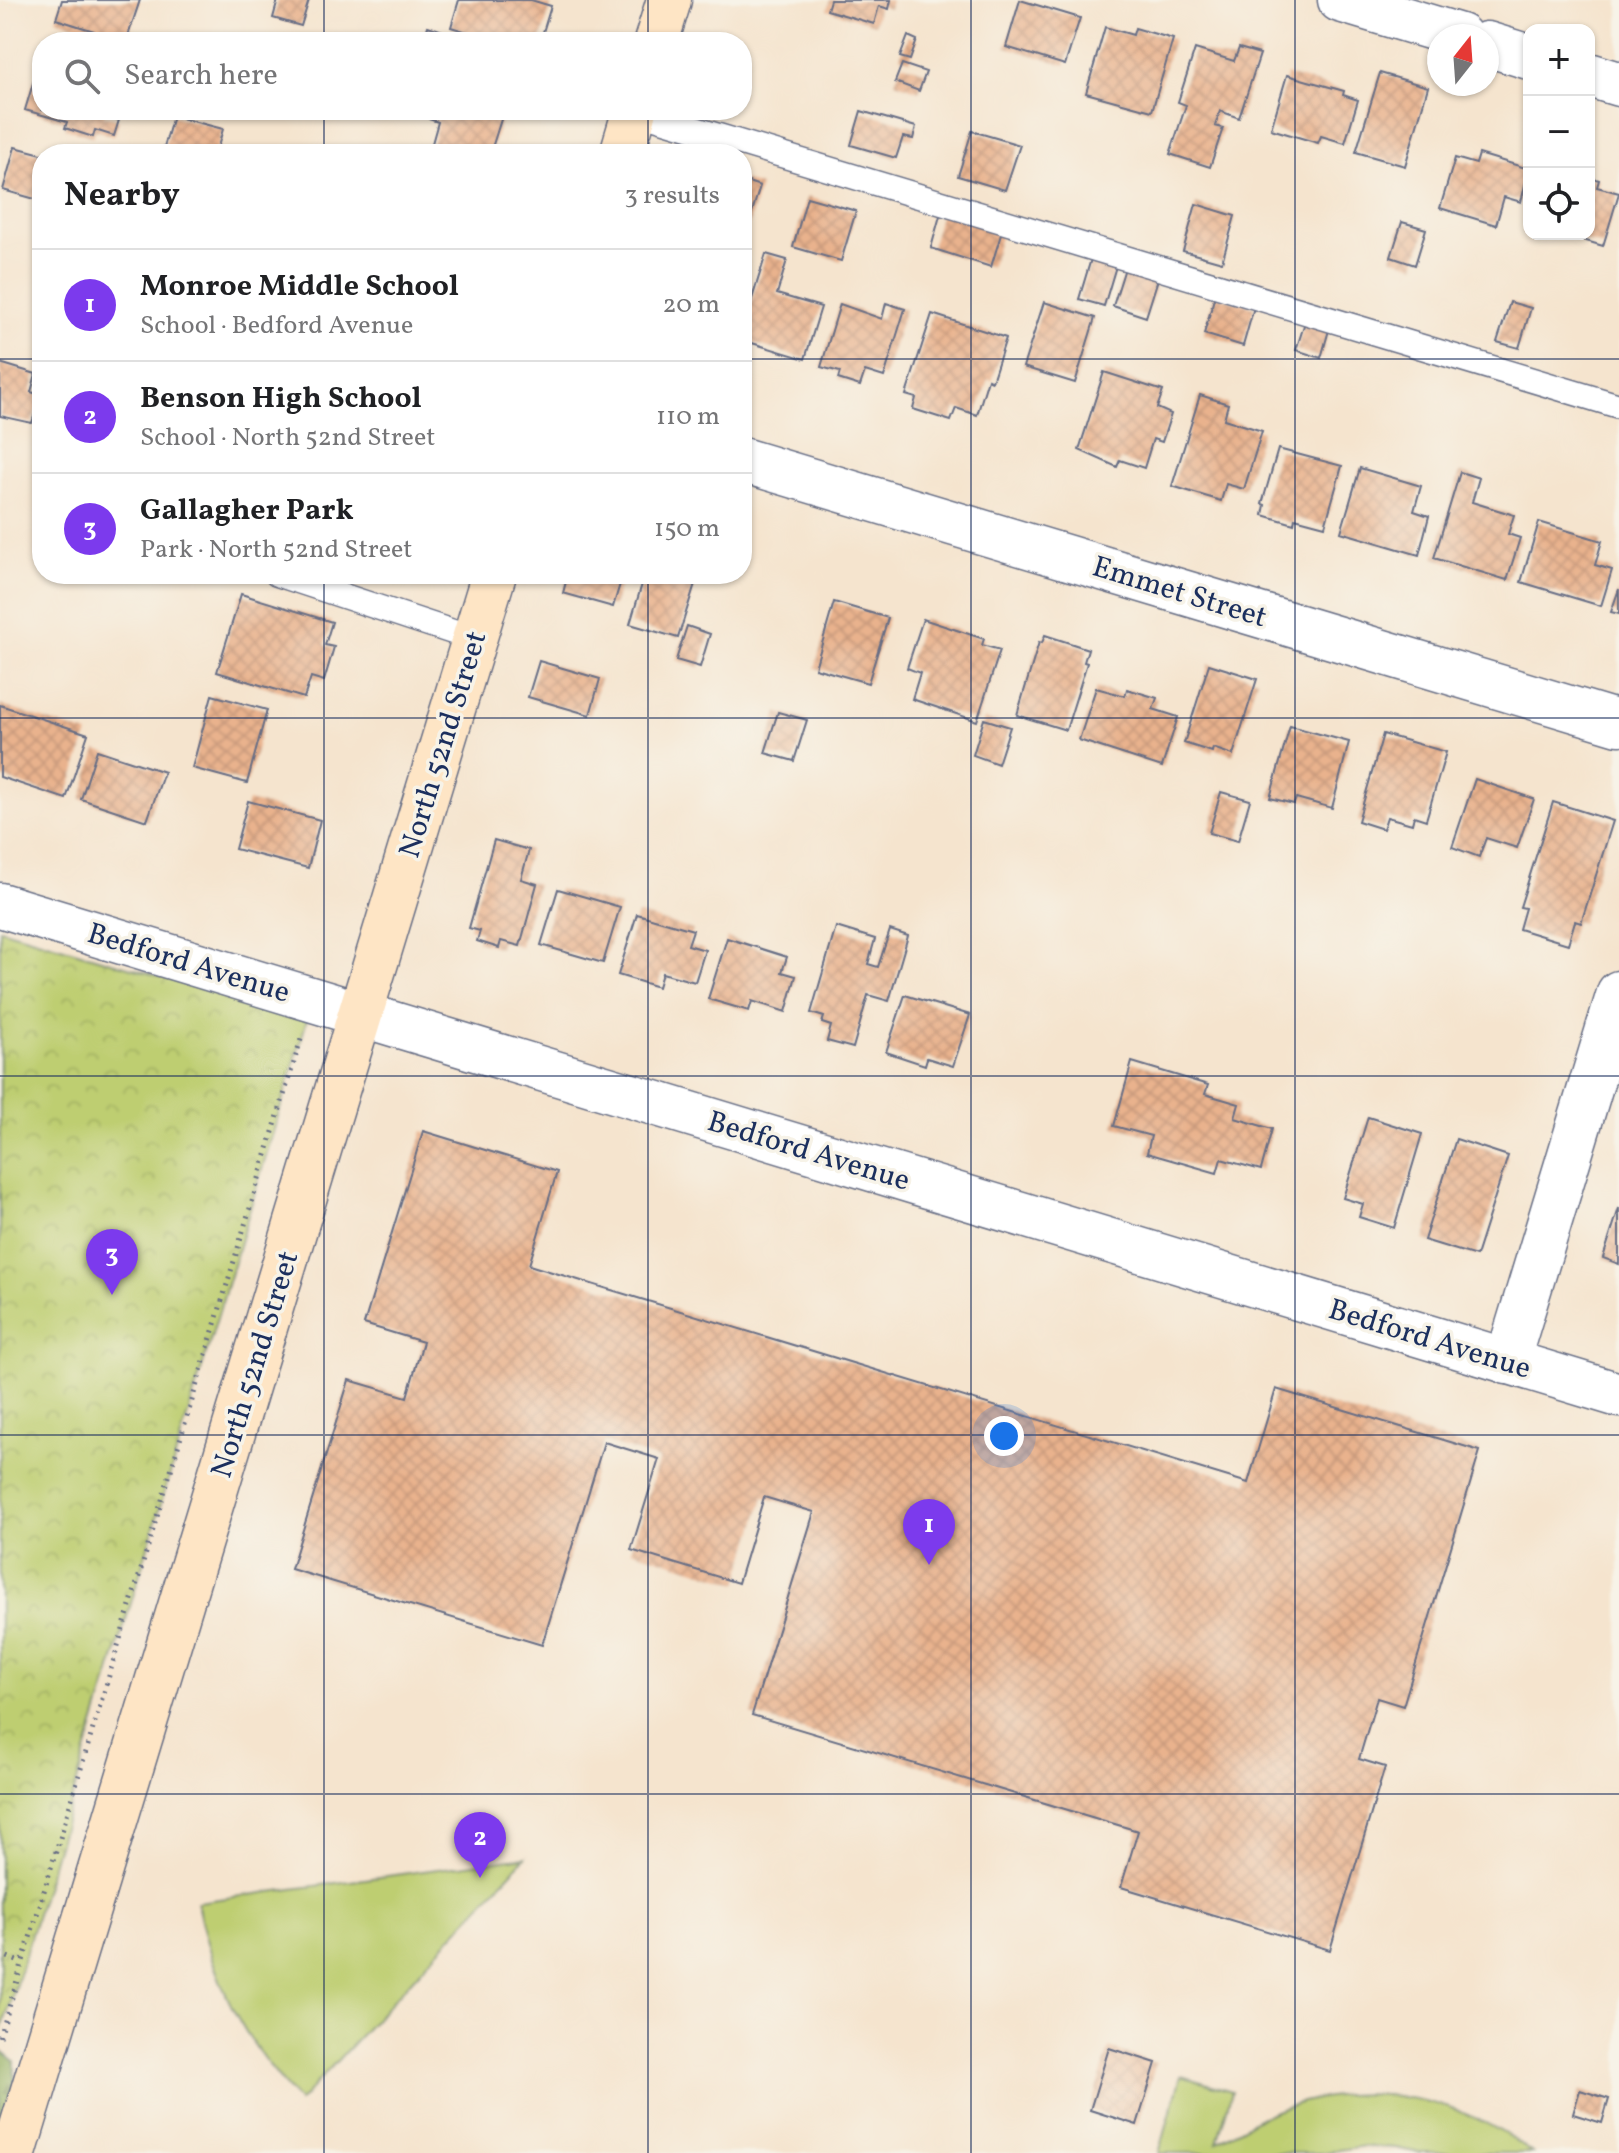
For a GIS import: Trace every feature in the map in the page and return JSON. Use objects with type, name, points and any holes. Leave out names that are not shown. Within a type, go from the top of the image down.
[{"type":"main road","points":[[659,32],[669,0]]},
{"type":"main road","points":[[625,144],[632,120]]},
{"type":"main road","name":"North 52nd Street","points":[[14,2153],[491,584]]},
{"type":"street","points":[[1340,0],[1427,26]]},
{"type":"street","points":[[1499,48],[1523,55]]},
{"type":"street","points":[[1595,77],[1619,84]]},
{"type":"street","name":"Emmet Street","points":[[752,463],[1619,723]]},
{"type":"street","name":"Bedford Avenue","points":[[0,905],[1619,1395]]},
{"type":"street","points":[[1507,1362],[1619,993]]},
{"type":"lane","points":[[668,120],[748,144]]},
{"type":"lane","points":[[752,145],[1619,406]]},
{"type":"lane","points":[[307,584],[474,639]]},
{"type":"path","points":[[0,2037],[313,999]]},
{"type":"path","points":[[0,1954],[22,1963]]},
{"type":"green space","points":[[0,929],[307,1020],[0,2037]]},
{"type":"green space","points":[[525,1857],[299,2102],[262,2056],[233,2010],[212,1959],[197,1902]]},
{"type":"green space","points":[[0,2049],[15,2061],[14,2097],[0,2148]]},
{"type":"green space","points":[[1181,2076],[1232,2091],[1217,2142],[1283,2108],[1315,2099],[1380,2095],[1413,2099],[1475,2118],[1532,2153],[1420,2153],[1364,2146],[1319,2153],[1159,2153]]},
{"type":"building","points":[[62,0],[140,0],[129,32],[94,32],[56,19]]},
{"type":"building","points":[[278,0],[309,0],[301,26],[273,18]]},
{"type":"building","points":[[459,0],[531,0],[551,6],[543,32],[467,32],[451,27]]},
{"type":"building","points":[[830,0],[891,0],[889,9],[879,6],[874,24],[827,10]]},
{"type":"building","points":[[1020,0],[1080,18],[1065,65],[1006,47]]},
{"type":"building","points":[[428,26],[446,32],[426,32]]},
{"type":"building","points":[[1105,27],[1133,35],[1135,28],[1173,39],[1152,111],[1086,93]]},
{"type":"building","points":[[908,36],[917,40],[910,60],[900,57]]},
{"type":"building","points":[[1239,48],[1260,54],[1239,118],[1220,111],[1215,126],[1223,128],[1210,167],[1170,154],[1186,105],[1178,102],[1195,49],[1234,61]]},
{"type":"building","points":[[902,64],[926,72],[919,91],[895,82]]},
{"type":"building","points":[[1380,73],[1427,87],[1405,166],[1356,152]]},
{"type":"building","points":[[1287,75],[1344,91],[1343,95],[1358,100],[1345,143],[1321,136],[1318,143],[1271,129]]},
{"type":"building","points":[[32,87],[32,112],[25,110]]},
{"type":"building","points":[[861,111],[916,127],[913,139],[903,137],[896,158],[851,145]]},
{"type":"building","points":[[60,120],[119,120],[114,136],[95,130],[93,137],[65,128],[67,122]]},
{"type":"building","points":[[172,120],[188,120],[223,129],[219,144],[165,144]]},
{"type":"building","points":[[432,120],[501,120],[493,144],[432,144],[438,122]]},
{"type":"building","points":[[972,131],[1020,145],[1005,190],[958,176]]},
{"type":"building","points":[[15,147],[32,151],[32,198],[3,190]]},
{"type":"building","points":[[1479,154],[1523,167],[1521,202],[1504,197],[1496,225],[1440,208],[1455,158],[1476,164]]},
{"type":"building","points":[[1595,179],[1599,180],[1597,187],[1619,193],[1603,246],[1583,240],[1595,240]]},
{"type":"building","points":[[752,183],[760,186],[752,212]]},
{"type":"building","points":[[807,197],[856,211],[841,261],[793,247]]},
{"type":"building","points":[[1196,204],[1235,216],[1222,262],[1183,251]]},
{"type":"building","points":[[941,212],[1002,231],[991,267],[931,248]]},
{"type":"building","points":[[1402,222],[1426,229],[1415,265],[1391,257]]},
{"type":"building","points":[[766,254],[787,260],[777,294],[821,307],[805,359],[752,343],[752,299]]},
{"type":"building","points":[[1091,259],[1116,266],[1104,306],[1079,299]]},
{"type":"building","points":[[1125,268],[1158,279],[1146,317],[1113,306]]},
{"type":"building","points":[[1215,295],[1254,307],[1243,346],[1204,334]]},
{"type":"building","points":[[1044,302],[1095,318],[1075,383],[1023,367]]},
{"type":"building","points":[[1510,302],[1531,308],[1519,348],[1497,342]]},
{"type":"building","points":[[886,303],[905,309],[884,377],[865,371],[860,386],[838,379],[840,372],[821,367],[840,304],[882,319]]},
{"type":"building","points":[[932,314],[1006,338],[977,415],[956,408],[951,421],[913,409],[916,398],[906,395]]},
{"type":"building","points":[[1305,322],[1329,330],[1321,358],[1296,350]]},
{"type":"building","points":[[0,363],[32,373],[32,423],[0,416]]},
{"type":"building","points":[[1104,372],[1163,391],[1157,408],[1171,414],[1162,442],[1153,439],[1144,468],[1120,460],[1117,467],[1079,450]]},
{"type":"building","points":[[1200,395],[1228,404],[1224,419],[1262,431],[1244,489],[1226,484],[1221,501],[1172,486]]},
{"type":"building","points":[[1278,449],[1342,466],[1325,526],[1295,518],[1294,524],[1263,515],[1265,505],[1262,504]]},
{"type":"building","points":[[1360,468],[1421,486],[1414,511],[1429,516],[1419,555],[1341,532]]},
{"type":"building","points":[[1460,472],[1479,478],[1472,502],[1514,515],[1508,534],[1520,538],[1507,580],[1434,558]]},
{"type":"building","points":[[1539,522],[1602,541],[1595,565],[1612,570],[1601,606],[1521,582]]},
{"type":"building","points":[[565,584],[620,584],[613,607],[563,593]]},
{"type":"building","points":[[642,584],[695,584],[678,638],[630,624]]},
{"type":"building","points":[[1619,589],[1619,614],[1611,612]]},
{"type":"building","points":[[241,594],[332,622],[325,645],[334,647],[324,681],[311,677],[304,698],[217,672]]},
{"type":"building","points":[[834,602],[888,618],[868,683],[815,668]]},
{"type":"building","points":[[923,619],[984,639],[982,645],[1000,650],[977,721],[912,699],[920,673],[907,668]]},
{"type":"building","points":[[687,626],[710,634],[700,667],[676,660]]},
{"type":"building","points":[[1045,635],[1088,649],[1084,662],[1087,663],[1066,730],[1017,715],[1039,642],[1042,643]]},
{"type":"building","points":[[539,661],[600,679],[590,715],[528,697]]},
{"type":"building","points":[[1209,664],[1257,679],[1233,755],[1184,743]]},
{"type":"building","points":[[1096,688],[1125,696],[1127,689],[1157,698],[1153,709],[1178,717],[1162,767],[1079,740]]},
{"type":"building","points":[[212,695],[267,710],[247,783],[192,768]]},
{"type":"building","points":[[0,705],[88,734],[66,799],[0,777]]},
{"type":"building","points":[[778,712],[807,720],[794,761],[765,753]]},
{"type":"building","points":[[984,719],[1010,727],[998,764],[973,755]]},
{"type":"building","points":[[1290,726],[1349,742],[1332,808],[1296,798],[1294,804],[1270,798]]},
{"type":"building","points":[[1383,734],[1446,752],[1426,820],[1414,816],[1412,824],[1387,817],[1383,829],[1358,821]]},
{"type":"building","points":[[97,750],[164,772],[147,821],[81,799]]},
{"type":"building","points":[[1475,779],[1534,799],[1517,848],[1486,838],[1479,857],[1452,847]]},
{"type":"building","points":[[1221,792],[1250,800],[1238,841],[1209,833]]},
{"type":"building","points":[[248,801],[320,820],[308,868],[235,849]]},
{"type":"building","points":[[1553,802],[1613,821],[1581,923],[1575,921],[1568,944],[1519,929],[1525,908],[1520,907]]},
{"type":"building","points":[[494,840],[529,850],[521,879],[537,884],[520,946],[501,941],[499,948],[477,941],[480,931],[469,928]]},
{"type":"building","points":[[558,889],[620,907],[603,963],[541,945]]},
{"type":"building","points":[[637,914],[693,930],[688,945],[705,950],[695,982],[662,973],[658,987],[618,975]]},
{"type":"building","points":[[836,927],[875,939],[868,964],[878,967],[890,930],[908,936],[889,1001],[868,995],[853,1048],[827,1041],[831,1026],[822,1023],[824,1017],[811,1013]]},
{"type":"building","points":[[727,938],[787,957],[782,972],[796,976],[786,1012],[752,1001],[749,1011],[708,999]]},
{"type":"building","points":[[905,995],[970,1015],[953,1066],[927,1058],[925,1065],[886,1052]]},
{"type":"building","points":[[1132,1062],[1208,1085],[1205,1094],[1239,1104],[1235,1118],[1272,1129],[1261,1170],[1221,1159],[1217,1173],[1147,1153],[1151,1136],[1114,1126]]},
{"type":"building","points":[[1368,1117],[1422,1134],[1394,1228],[1359,1217],[1363,1204],[1343,1198]]},
{"type":"building","points":[[423,1131],[557,1172],[529,1265],[1248,1483],[1276,1389],[1480,1451],[1403,1706],[1377,1698],[1359,1759],[1385,1767],[1330,1950],[1121,1887],[1138,1831],[752,1715],[814,1512],[764,1497],[738,1583],[631,1550],[659,1459],[604,1442],[542,1645],[291,1569],[349,1380],[407,1397],[423,1342],[364,1324]]},
{"type":"building","points":[[1456,1139],[1508,1156],[1476,1256],[1424,1240]]},
{"type":"building","points":[[1619,1208],[1619,1264],[1603,1258]]},
{"type":"building","points":[[1109,2048],[1156,2063],[1137,2125],[1090,2110]]},
{"type":"building","points":[[1580,2090],[1609,2099],[1602,2123],[1573,2114]]},
{"type":"place","name":"Gallagher Park","points":[[112,1295]]},
{"type":"place","name":"Monroe Middle School","points":[[929,1565]]},
{"type":"place","name":"Benson High School","points":[[480,1878]]}]
